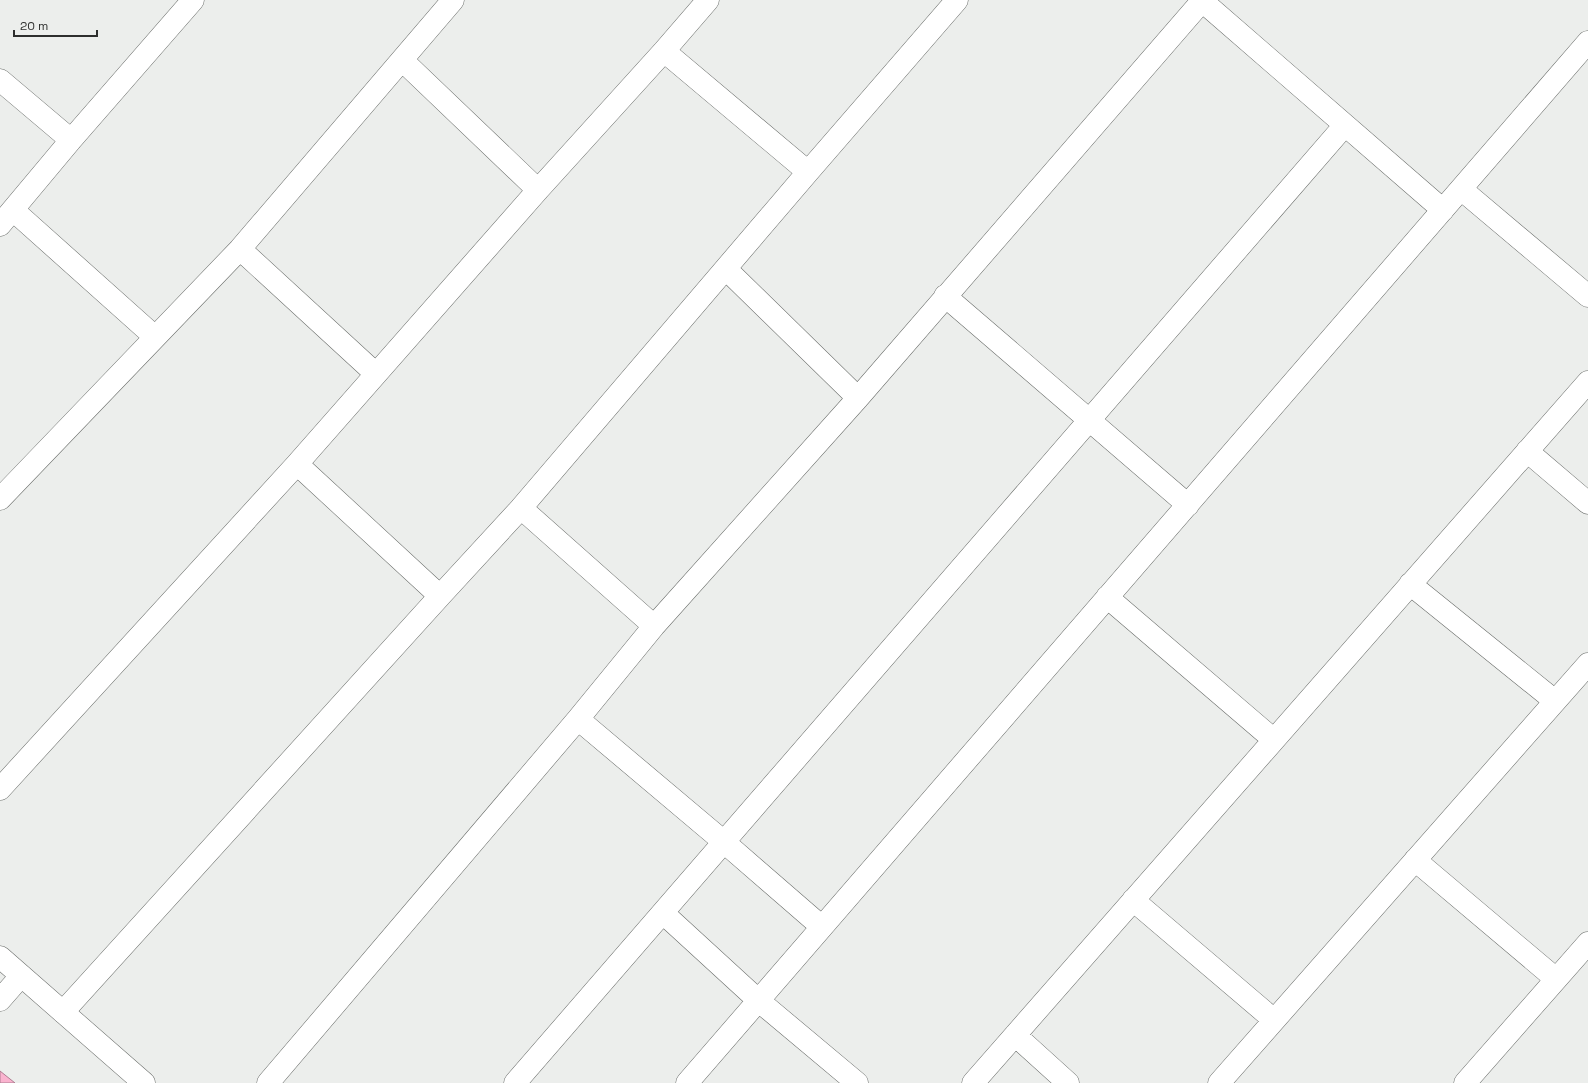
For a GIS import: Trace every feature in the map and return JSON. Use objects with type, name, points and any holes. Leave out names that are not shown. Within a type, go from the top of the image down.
[{"type":"street","points":[[155,337],[6,218],[71,140],[193,0]]},
{"type":"street","points":[[0,498],[240,249],[452,0]]},
{"type":"street","points":[[0,789],[297,464],[538,190],[664,51],[708,0]]},
{"type":"street","points":[[63,1012],[521,508],[957,0]]},
{"type":"street","points":[[268,1083],[578,719],[654,626],[858,398],[1201,0],[1443,210]]},
{"type":"street","points":[[687,1083],[1588,42]]},
{"type":"street","points":[[664,51],[808,172]]},
{"type":"street","points":[[402,60],[538,190]]},
{"type":"street","points":[[0,80],[71,140]]},
{"type":"street","points":[[515,1083],[1345,126]]},
{"type":"street","points":[[1461,189],[1588,296]]},
{"type":"street","points":[[240,249],[376,374]]},
{"type":"street","points":[[726,269],[858,398]]},
{"type":"street","points":[[945,296],[1188,505]]},
{"type":"street","points":[[973,1083],[1588,382]]},
{"type":"street","points":[[1527,451],[1588,503]]},
{"type":"street","points":[[297,464],[440,596]]},
{"type":"street","points":[[521,508],[654,626]]},
{"type":"street","points":[[1410,584],[1555,701]]},
{"type":"street","points":[[1107,598],[1274,740]]},
{"type":"street","points":[[1219,1083],[1588,664]]},
{"type":"street","points":[[578,719],[822,927]]},
{"type":"street","points":[[1415,860],[1556,979]]},
{"type":"street","points":[[1133,900],[1274,1020]]},
{"type":"street","points":[[663,913],[759,1001],[857,1083]]},
{"type":"street","points":[[1465,1083],[1588,944]]},
{"type":"street","points":[[0,957],[144,1083]]},
{"type":"street","points":[[0,1000],[21,976]]},
{"type":"street","points":[[1015,1035],[1068,1083]]},
{"type":"building","points":[[0,1071],[15,1083],[0,1083]]}]
